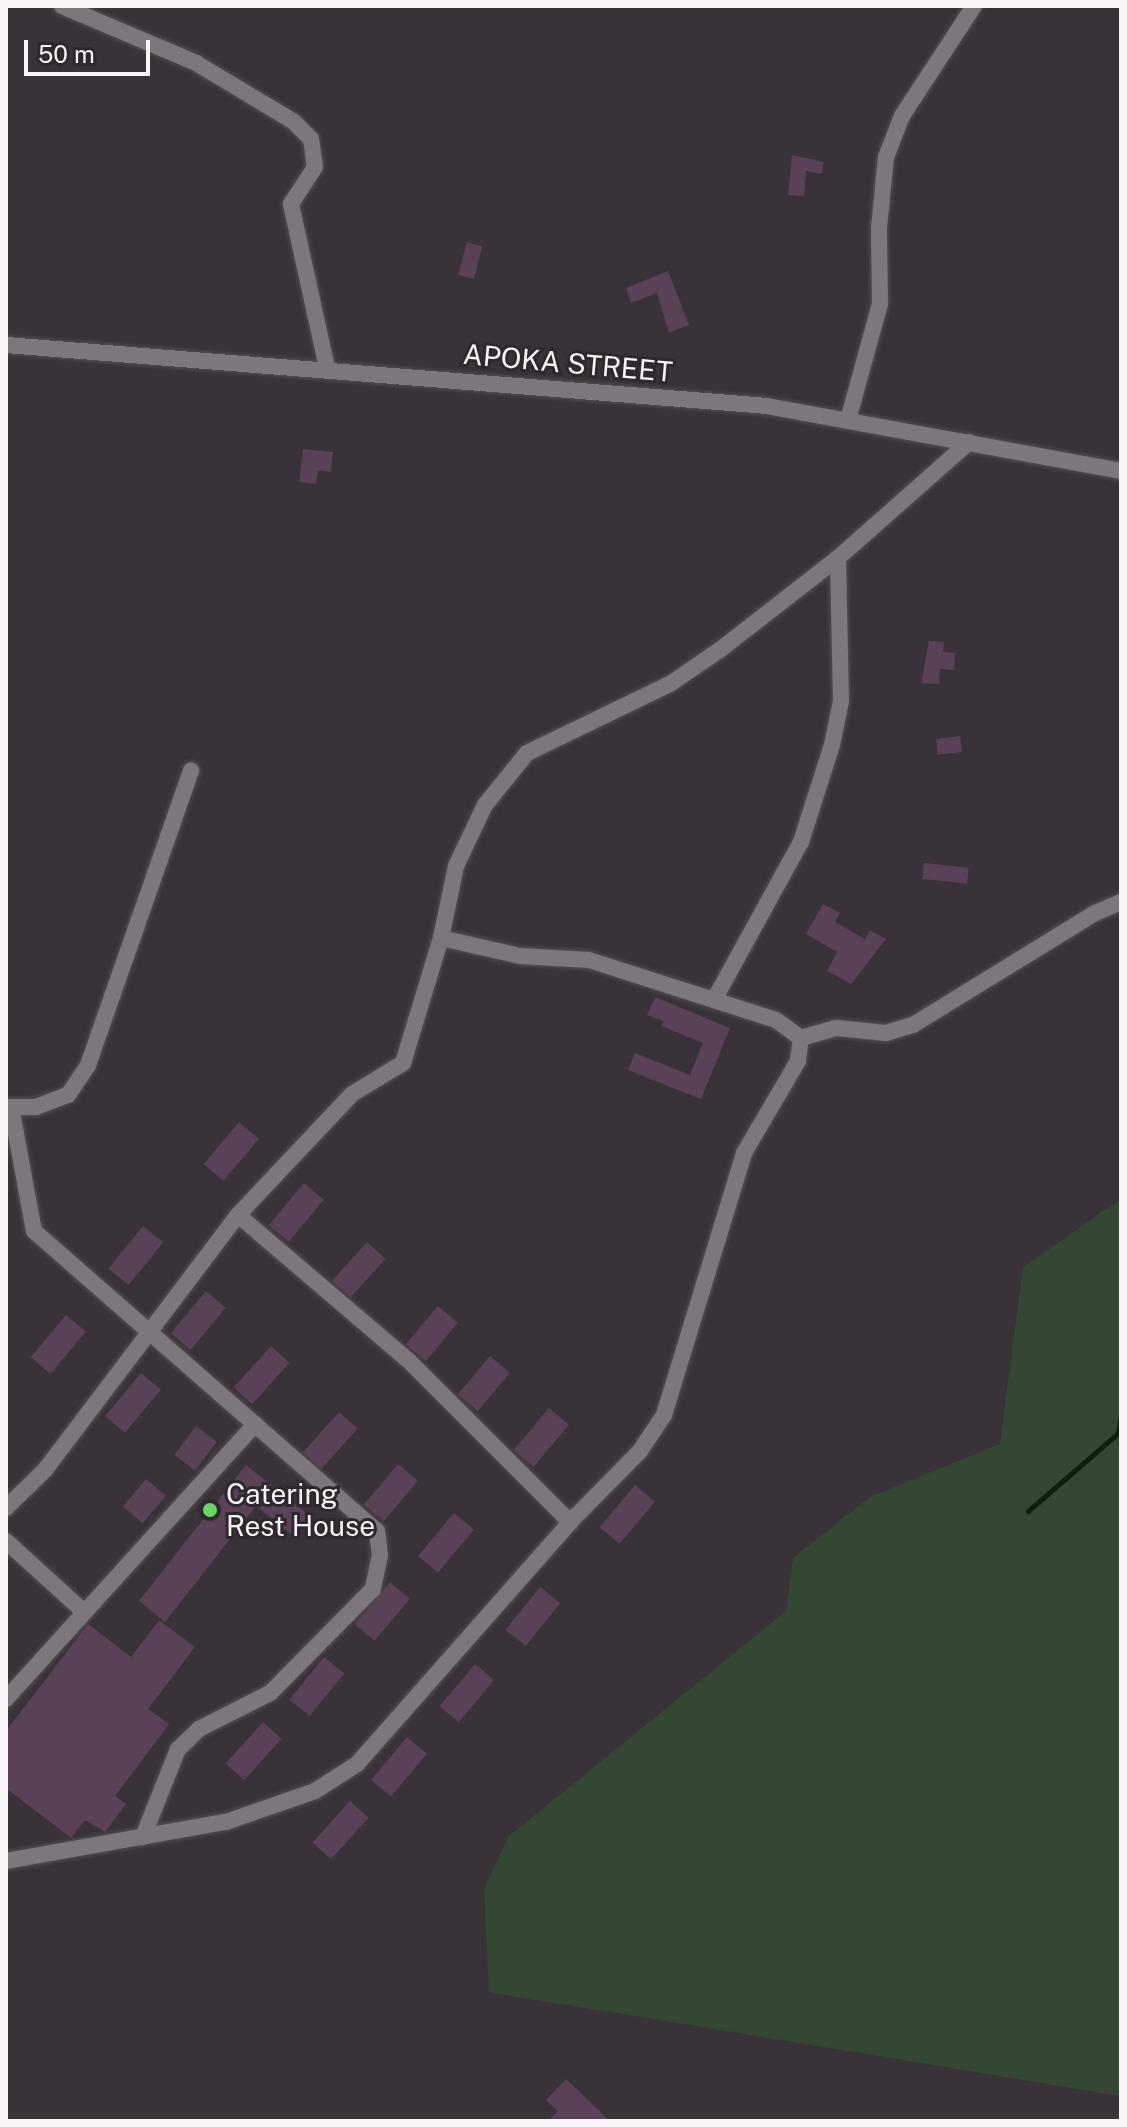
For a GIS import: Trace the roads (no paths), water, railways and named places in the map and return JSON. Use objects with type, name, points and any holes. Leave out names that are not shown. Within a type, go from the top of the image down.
[{"type":"street","points":[[62,6],[196,63],[294,122],[311,139],[315,167],[291,204],[327,368]]},
{"type":"street","points":[[848,420],[880,304],[879,228],[886,157],[902,116],[974,6]]},
{"type":"street","name":"APOKA STREET","points":[[6,345],[327,368],[767,406],[1121,471]]},
{"type":"street","points":[[6,1508],[45,1470],[238,1215],[352,1094],[403,1063],[441,938],[462,853],[485,805],[527,753],[670,684],[838,558],[969,442]]},
{"type":"street","points":[[714,1000],[801,842],[832,745],[841,701],[838,558]]},
{"type":"street","points":[[143,1837],[178,1749],[199,1729],[270,1693],[373,1589],[380,1555],[377,1531],[34,1231],[8,1107],[36,1107],[68,1095],[88,1065],[191,771]]},
{"type":"street","points":[[801,1038],[837,1028],[886,1033],[913,1025],[1095,913],[1121,902]]},
{"type":"street","points":[[441,938],[520,956],[589,960],[776,1020],[801,1038]]},
{"type":"street","points":[[6,1861],[226,1822],[315,1791],[357,1764],[570,1522],[640,1451],[664,1415],[744,1153],[798,1061],[801,1038]]},
{"type":"street","points":[[238,1215],[409,1361],[570,1522]]},
{"type":"street","points":[[6,1699],[255,1424]]},
{"type":"street","points":[[6,1541],[84,1612]]},
{"type":"waterway","points":[[1028,1511],[1118,1433],[1121,1418]]},
{"type":"place","name":"Catering Rest House","points":[[210,1510]]}]
